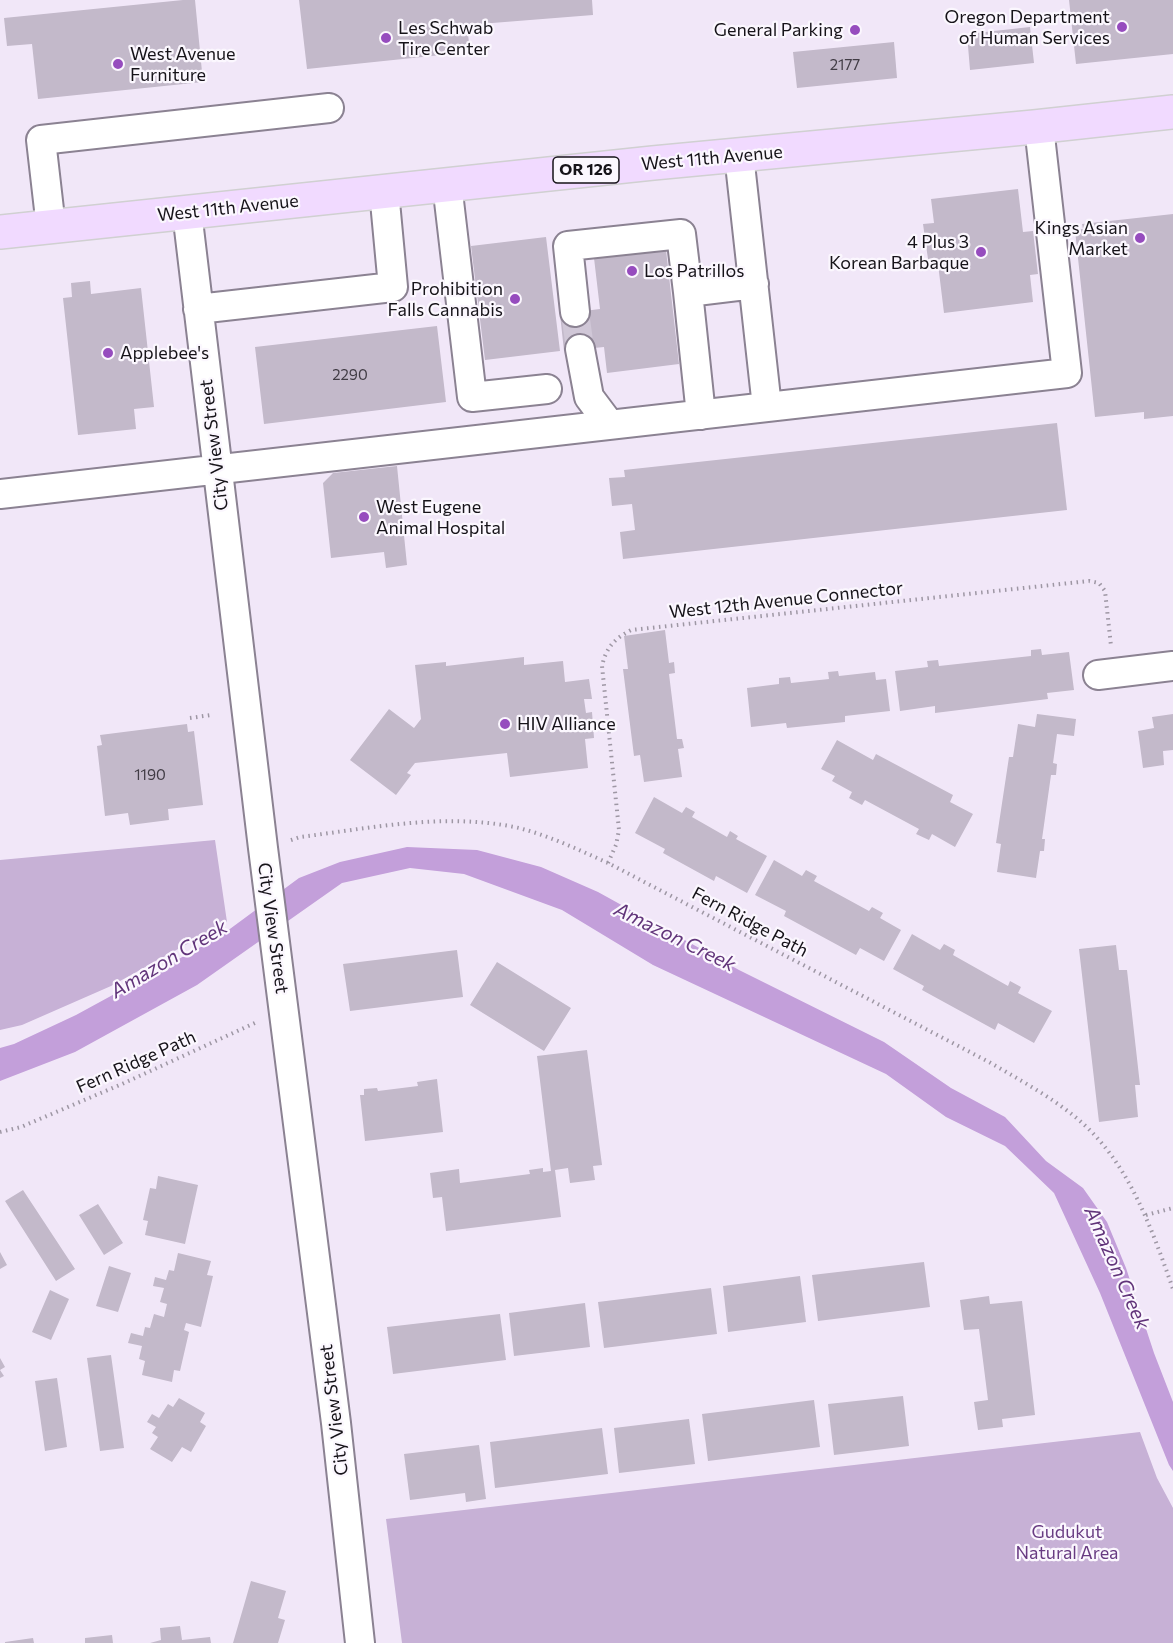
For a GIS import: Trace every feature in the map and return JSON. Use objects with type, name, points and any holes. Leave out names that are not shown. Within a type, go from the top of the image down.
[{"type":"main road","name":"West 11th Avenue","points":[[0,232],[447,184],[1173,112]]},
{"type":"street","points":[[51,227],[40,140],[329,108]]},
{"type":"street","points":[[0,494],[1067,373],[1039,127]]},
{"type":"street","points":[[739,155],[767,407]]},
{"type":"street","points":[[447,184],[472,397],[547,389]]},
{"type":"street","points":[[198,309],[393,287],[384,191]]},
{"type":"street","name":"City View Street","points":[[187,212],[264,862],[336,1423],[360,1643]]},
{"type":"street","points":[[575,312],[568,246],[681,234],[702,415]]},
{"type":"street","points":[[688,292],[754,284]]},
{"type":"street","points":[[580,349],[589,397],[610,425]]},
{"type":"street","points":[[1106,674],[1173,666]]},
{"type":"path","name":"West 12th Avenue Connector","points":[[608,863],[616,845],[619,830],[602,666],[605,653],[616,638],[631,630],[1089,581],[1100,583],[1105,591],[1106,674]]},
{"type":"path","points":[[190,718],[211,715]]},
{"type":"path","name":"Fern Ridge Path","points":[[264,862],[300,837],[457,820],[518,828],[548,836],[608,863],[926,1029],[1032,1087],[1075,1117],[1103,1145],[1123,1172],[1146,1215],[1173,1289]]},
{"type":"path","name":"Fern Ridge Path","points":[[0,1132],[21,1126],[112,1088],[257,1023],[255,1014]]},
{"type":"path","points":[[1146,1215],[1173,1208]]},
{"type":"green space","points":[[215,840],[227,922],[111,986],[22,1025],[0,1030],[0,860]]},
{"type":"green space","name":"Gudukut Natural Area","points":[[1140,1432],[1157,1478],[1173,1508],[1173,1643],[402,1643],[386,1519]]},
{"type":"water","name":"Amazon Creek","points":[[407,847],[477,850],[541,867],[598,892],[739,970],[884,1042],[951,1088],[1005,1117],[1046,1161],[1083,1188],[1107,1222],[1126,1268],[1173,1402],[1173,1471],[1100,1293],[1054,1193],[1005,1146],[946,1117],[886,1074],[653,965],[562,910],[464,874],[410,868],[342,883],[197,985],[75,1052],[0,1081],[0,1048],[14,1044],[76,1015],[219,937],[299,878],[340,862]]},
{"type":"building","name":"West Avenue Furniture","points":[[195,0],[203,82],[38,99],[32,44],[7,46],[4,18]]},
{"type":"building","name":"Les Schwab Tire Center","points":[[299,0],[592,0],[593,15],[467,25],[470,52],[307,69]]},
{"type":"building","name":"Oregon Department of Human Services","points":[[1069,0],[1173,0],[1173,54],[1076,64]]},
{"type":"building","points":[[1030,27],[1034,63],[970,70],[967,34]]},
{"type":"building","points":[[894,42],[897,78],[797,88],[793,52]]},
{"type":"building","points":[[1018,189],[1023,232],[1033,231],[1038,274],[1030,275],[1033,302],[944,313],[938,264],[929,266],[923,224],[934,223],[931,199]]},
{"type":"building","points":[[1173,214],[1173,416],[1144,419],[1144,412],[1095,417],[1075,230],[1083,229],[1082,224]]},
{"type":"building","name":"Prohibition Falls Cannabis","points":[[546,237],[560,351],[485,360],[471,246]]},
{"type":"building","points":[[666,250],[679,364],[607,373],[604,347],[564,351],[560,314],[600,309],[594,258]]},
{"type":"building","name":"Applebee's","points":[[90,281],[91,294],[141,288],[154,407],[134,409],[136,429],[78,435],[63,298],[72,297],[71,283]]},
{"type":"building","points":[[437,326],[446,402],[264,424],[255,347]]},
{"type":"building","points":[[1057,423],[1067,510],[623,559],[620,532],[635,530],[632,504],[612,506],[609,478],[625,477],[624,470]]},
{"type":"building","name":"West Eugene Animal Hospital","points":[[397,466],[407,565],[386,568],[384,552],[331,558],[323,483],[333,473]]},
{"type":"building","points":[[665,630],[669,663],[674,662],[675,673],[669,674],[677,739],[682,739],[684,748],[678,749],[682,777],[644,782],[640,755],[634,756],[623,669],[628,669],[624,636]]},
{"type":"building","points":[[1041,649],[1042,655],[1069,652],[1074,690],[1047,693],[1048,699],[935,713],[935,706],[900,711],[895,671],[928,667],[927,661],[938,660],[939,666],[1031,656],[1031,650]]},
{"type":"building","name":"HIV Alliance","points":[[524,657],[524,665],[563,661],[565,682],[589,679],[592,699],[584,699],[586,713],[592,712],[594,738],[585,739],[588,768],[510,777],[507,753],[415,763],[407,773],[411,775],[396,795],[350,760],[389,709],[414,728],[421,719],[415,665],[446,662],[446,666]]},
{"type":"building","points":[[838,671],[839,676],[875,672],[876,680],[886,679],[890,711],[845,716],[845,722],[787,728],[786,723],[751,727],[747,688],[779,684],[779,678],[790,677],[791,683],[829,679],[828,672]]},
{"type":"building","points":[[1037,714],[1076,719],[1074,736],[1057,734],[1053,763],[1057,764],[1056,775],[1051,775],[1042,839],[1045,839],[1044,851],[1040,851],[1036,878],[997,872],[1001,844],[996,843],[1009,757],[1013,757],[1018,724],[1035,727]]},
{"type":"building","points":[[1173,714],[1173,750],[1163,751],[1164,765],[1143,768],[1138,731],[1154,728],[1152,717]]},
{"type":"building","points":[[187,724],[188,732],[194,731],[203,805],[168,809],[169,820],[130,825],[128,813],[105,816],[97,746],[102,745],[100,735]]},
{"type":"building","points":[[837,740],[873,760],[876,754],[953,795],[950,802],[973,814],[955,847],[932,834],[929,840],[916,834],[919,829],[865,800],[862,805],[849,798],[852,792],[832,781],[835,776],[821,769]]},
{"type":"building","points":[[654,797],[682,813],[686,807],[695,812],[692,817],[727,837],[730,831],[738,836],[736,839],[767,856],[747,893],[716,876],[714,881],[663,853],[665,849],[635,833]]},
{"type":"building","points":[[774,860],[802,876],[806,870],[817,876],[814,881],[869,911],[872,907],[883,913],[880,918],[901,930],[884,961],[860,948],[856,955],[784,916],[786,911],[755,895]]},
{"type":"building","points":[[912,934],[940,950],[944,944],[955,950],[953,955],[1008,986],[1010,981],[1021,987],[1018,993],[1052,1011],[1034,1043],[998,1023],[995,1030],[922,990],[924,986],[893,969]]},
{"type":"building","points":[[1116,945],[1119,970],[1127,970],[1140,1085],[1135,1085],[1138,1117],[1099,1122],[1079,949]]},
{"type":"building","points":[[457,950],[463,997],[350,1011],[343,964]]},
{"type":"building","points":[[497,962],[571,1008],[544,1051],[470,1005]]},
{"type":"building","points":[[587,1050],[602,1165],[593,1166],[595,1180],[570,1183],[568,1168],[555,1170],[561,1217],[446,1231],[442,1197],[433,1198],[430,1173],[459,1169],[460,1183],[530,1174],[529,1170],[543,1168],[543,1172],[551,1171],[537,1056]]},
{"type":"building","points":[[437,1079],[443,1132],[365,1141],[360,1095],[364,1095],[364,1089],[377,1088],[378,1091],[418,1086],[417,1082]]},
{"type":"building","points":[[158,1176],[198,1185],[185,1244],[145,1235],[148,1221],[143,1220],[150,1188],[156,1189]]},
{"type":"building","points":[[23,1190],[75,1269],[56,1281],[5,1201]]},
{"type":"building","points":[[98,1204],[123,1243],[104,1255],[79,1215]]},
{"type":"building","points":[[0,1252],[7,1265],[0,1269]]},
{"type":"building","points":[[178,1253],[211,1261],[207,1275],[213,1276],[201,1327],[186,1323],[184,1330],[189,1332],[180,1371],[174,1370],[172,1382],[142,1375],[145,1361],[139,1359],[142,1346],[128,1343],[131,1333],[143,1336],[145,1327],[150,1328],[154,1314],[164,1317],[167,1304],[160,1302],[164,1288],[153,1286],[155,1277],[166,1280],[169,1270],[174,1271]]},
{"type":"building","points":[[924,1262],[930,1307],[818,1321],[812,1275]]},
{"type":"building","points":[[109,1266],[131,1273],[118,1312],[96,1306]]},
{"type":"building","points":[[800,1276],[806,1322],[728,1332],[723,1286]]},
{"type":"building","points":[[711,1288],[717,1334],[604,1348],[598,1302]]},
{"type":"building","points":[[50,1290],[69,1299],[51,1340],[32,1332]]},
{"type":"building","points":[[989,1296],[990,1304],[1022,1301],[1035,1415],[1002,1419],[1003,1427],[978,1430],[974,1402],[988,1400],[979,1329],[964,1330],[960,1300]]},
{"type":"building","points":[[585,1303],[590,1347],[514,1356],[509,1313]]},
{"type":"building","points":[[500,1314],[506,1360],[393,1374],[387,1327]]},
{"type":"building","points":[[111,1355],[124,1448],[100,1451],[87,1358]]},
{"type":"building","points":[[0,1358],[5,1367],[0,1370]]},
{"type":"building","points":[[57,1378],[67,1447],[45,1451],[35,1381]]},
{"type":"building","points":[[903,1396],[909,1446],[834,1455],[828,1404]]},
{"type":"building","points":[[179,1398],[205,1413],[200,1422],[206,1426],[191,1452],[182,1447],[172,1462],[150,1449],[158,1437],[152,1433],[156,1427],[147,1422],[152,1414],[159,1418],[168,1404],[173,1407]]},
{"type":"building","points":[[814,1400],[820,1447],[708,1461],[702,1414]]},
{"type":"building","points":[[689,1419],[695,1464],[619,1473],[614,1428]]},
{"type":"building","points":[[602,1428],[608,1474],[495,1488],[490,1442]]},
{"type":"building","points":[[479,1445],[486,1499],[466,1502],[465,1493],[410,1500],[404,1454]]},
{"type":"building","points":[[251,1581],[286,1591],[278,1618],[285,1620],[278,1643],[233,1643]]},
{"type":"building","points":[[180,1626],[182,1640],[210,1637],[211,1643],[150,1643],[161,1640],[160,1628]]},
{"type":"building","points":[[112,1635],[113,1643],[85,1643],[85,1638]]},
{"type":"building","points":[[33,1638],[34,1643],[5,1643],[5,1642]]},
{"type":"tunnel","points":[[575,312],[580,349]]},
{"type":"place","name":"Oregon Department of Human Services","points":[[1122,27]]},
{"type":"place","name":"General Parking","points":[[855,30]]},
{"type":"place","name":"Les Schwab Tire Center","points":[[386,38]]},
{"type":"place","name":"West Avenue Furniture","points":[[118,64]]},
{"type":"place","name":"Kings Asian Market","points":[[1140,238]]},
{"type":"place","name":"4 Plus 3 Korean Barbaque","points":[[981,252]]},
{"type":"place","name":"Los Patrillos","points":[[632,271]]},
{"type":"place","name":"Prohibition Falls Cannabis","points":[[515,299]]},
{"type":"place","name":"Applebee's","points":[[108,353]]},
{"type":"place","name":"West Eugene Animal Hospital","points":[[364,517]]},
{"type":"place","name":"HIV Alliance","points":[[505,724]]}]
